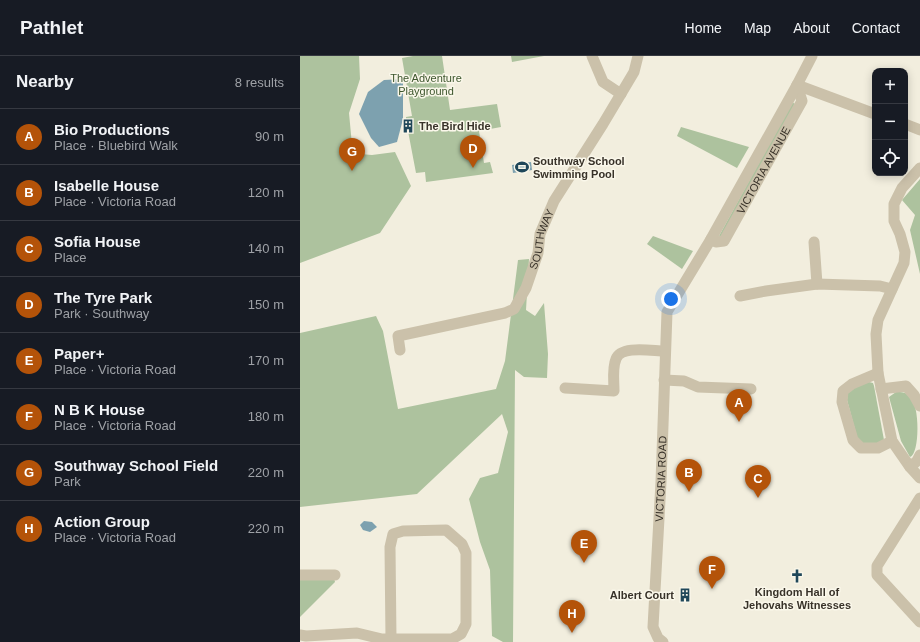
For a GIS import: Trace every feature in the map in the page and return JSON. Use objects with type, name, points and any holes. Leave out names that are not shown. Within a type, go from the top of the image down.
[{"type":"street","points":[[592,56],[603,82],[621,94]]},
{"type":"street","name":"SOUTHWAY","points":[[400,350],[398,336],[505,313],[514,309],[526,288],[538,253],[540,234],[554,200],[603,124],[634,72],[638,56]]},
{"type":"street","name":"VICTORIA AVENUE","points":[[667,312],[711,239],[797,86],[812,56]]},
{"type":"street","points":[[797,86],[872,113]]},
{"type":"street","points":[[908,125],[920,130]]},
{"type":"street","points":[[920,168],[902,188],[894,204],[894,221],[900,234],[905,252],[904,263],[878,320],[876,334],[878,373],[892,441],[910,467],[920,478]]},
{"type":"street","points":[[814,242],[817,284]]},
{"type":"street","points":[[740,296],[817,284],[880,286],[892,289]]},
{"type":"street","name":"VICTORIA ROAD","points":[[663,642],[658,638],[653,627],[660,522],[667,312]]},
{"type":"street","points":[[565,388],[614,391],[615,361],[619,354],[627,350],[665,351]]},
{"type":"street","points":[[878,373],[848,387],[844,391],[842,402],[854,440],[861,448],[878,448],[892,441]]},
{"type":"street","points":[[664,380],[684,381],[698,387],[751,389]]},
{"type":"street","points":[[881,389],[906,386],[914,395],[920,406]]},
{"type":"street","points":[[910,467],[917,461],[920,455]]},
{"type":"street","points":[[920,498],[877,566],[877,575],[920,622]]},
{"type":"street","points":[[300,635],[306,636],[357,633],[387,639],[452,639],[461,634],[466,624],[466,553],[462,544],[446,530],[402,531],[393,534],[390,546],[387,639]]},
{"type":"street","points":[[300,575],[336,575]]},
{"type":"green space","points":[[300,56],[359,56],[360,79],[349,113],[352,145],[360,154],[372,155],[395,152],[411,186],[380,233],[300,263]]},
{"type":"green space","name":"The Adventure Playground","points":[[413,56],[442,56],[450,110],[497,104],[501,127],[479,131],[484,163],[490,162],[493,173],[426,182],[425,172],[416,173],[408,131],[411,132],[413,123],[406,121],[406,117],[412,116],[402,58]]},
{"type":"green space","points":[[511,56],[544,56],[512,62]]},
{"type":"green space","points":[[792,102],[795,104],[722,237],[719,236]]},
{"type":"green space","points":[[681,127],[749,147],[737,168],[677,136]]},
{"type":"green space","points":[[920,179],[920,274],[910,230],[915,215],[902,200]]},
{"type":"green space","points":[[653,236],[693,251],[682,269],[647,244]]},
{"type":"green space","points":[[529,259],[526,310],[535,316],[544,303],[548,354],[547,378],[524,377],[515,370],[513,642],[503,642],[492,636],[490,570],[480,542],[469,499],[480,478],[498,473],[508,432],[502,414],[417,494],[300,507],[300,333],[376,316],[383,331],[398,409],[496,389],[505,361],[518,260]]},
{"type":"green space","points":[[869,382],[873,383],[874,386],[884,440],[877,445],[862,443],[857,437],[847,400],[848,393],[852,388]]},
{"type":"green space","points":[[896,392],[902,392],[910,396],[916,409],[918,429],[916,447],[910,457],[901,441],[889,397]]},
{"type":"green space","points":[[300,578],[334,578],[335,582],[300,617]]},
{"type":"water","points":[[403,79],[403,119],[397,142],[379,147],[371,138],[359,114],[368,92],[384,80]]},
{"type":"water","name":"Southway School Swimming Pool","points":[[531,162],[532,170],[513,173],[512,165]]},
{"type":"water","points":[[364,521],[372,522],[377,527],[370,532],[363,530],[360,525]]},
{"type":"place","name":"The Bird Hide","points":[[408,126]]},
{"type":"place","name":"Southway School Swimming Pool","points":[[522,167]]},
{"type":"place","name":"The Tyre Park","points":[[473,168]]},
{"type":"place","name":"Southway School Field","points":[[352,171]]},
{"type":"place","name":"Bio Productions","points":[[739,422]]},
{"type":"place","name":"Isabelle House","points":[[689,492]]},
{"type":"place","name":"Sofia House","points":[[758,498]]},
{"type":"place","name":"Paper+","points":[[584,563]]},
{"type":"place","name":"Kingdom Hall of Jehovahs Witnesses","points":[[797,576]]},
{"type":"place","name":"N B K House","points":[[712,589]]},
{"type":"place","name":"Albert Court","points":[[685,595]]},
{"type":"place","name":"Action Group","points":[[572,633]]}]
